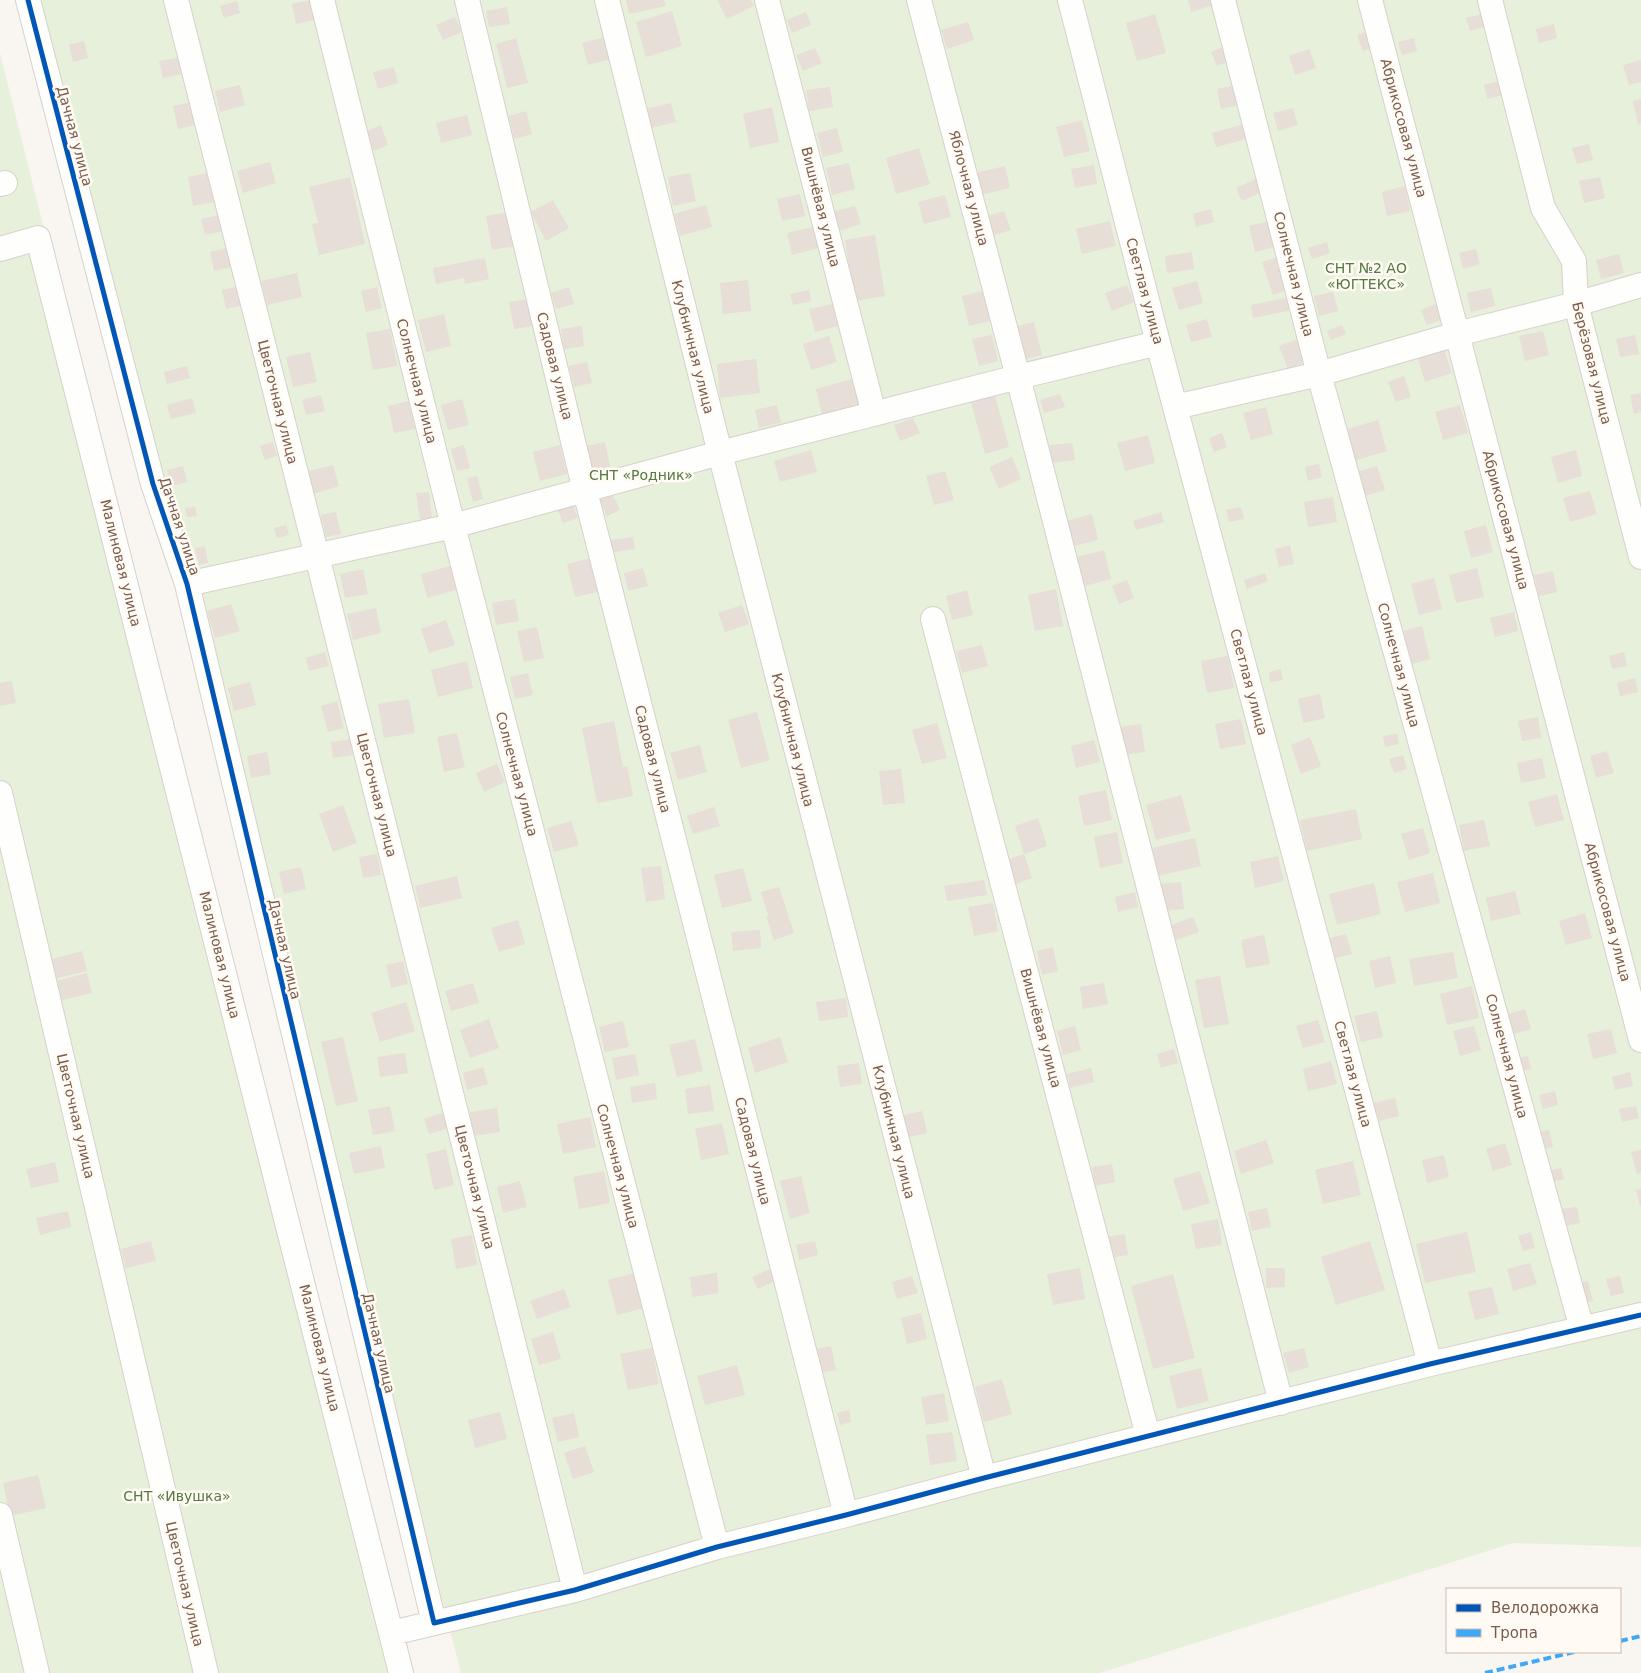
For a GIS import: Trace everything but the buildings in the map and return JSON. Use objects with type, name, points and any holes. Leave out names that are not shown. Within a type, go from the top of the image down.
[{"type":"street","name":"Дачная улица","points":[[28,0],[154,484],[187,584],[434,1624]]},
{"type":"street","name":"Цветочная улица","points":[[176,0],[318,556],[575,1590]]},
{"type":"street","name":"Солнечная улица","points":[[322,0],[453,526],[717,1546]]},
{"type":"street","name":"Садовая улица","points":[[467,0],[585,491],[846,1515]]},
{"type":"street","name":"Клубничная улица","points":[[607,0],[720,453],[984,1478]]},
{"type":"street","name":"Вишнёвая улица","points":[[767,0],[874,414]]},
{"type":"street","name":"Яблочная улица","points":[[919,0],[1018,376],[1281,1403]]},
{"type":"street","name":"Светлая улица","points":[[1070,0],[1158,343],[1430,1364]]},
{"type":"street","name":"Солнечная улица","points":[[1224,0],[1319,374],[1582,1329]]},
{"type":"street","name":"Абрикосовая улица","points":[[1370,0],[1641,1040]]},
{"type":"street","name":"Берёзовая улица","points":[[1490,0],[1543,208],[1574,261],[1576,304],[1641,557]]},
{"type":"street","name":"Малиновая улица","points":[[0,248],[38,238],[401,1673]]},
{"type":"street","points":[[1175,407],[1319,374],[1458,334],[1576,304],[1641,285]]},
{"type":"street","points":[[187,584],[453,526],[720,453],[1018,376],[1158,343]]},
{"type":"street","name":"Вишнёвая улица","points":[[933,619],[1148,1436]]},
{"type":"street","name":"Цветочная улица","points":[[0,793],[206,1673]]},
{"type":"street","points":[[392,1633],[575,1590],[717,1546],[846,1515],[1430,1364],[1641,1315]]},
{"type":"street","points":[[0,1515],[37,1673]]},
{"type":"green space","name":"СНТ «Родник»","points":[[28,0],[1641,0],[1641,1547],[1513,1543],[1100,1673],[461,1673]]},
{"type":"green space","name":"СНТ «Ивушка»","points":[[0,53],[405,1673],[0,1673]]},
{"type":"marked path","points":[[1621,1641],[1641,1636]]},
{"type":"marked path","points":[[1485,1673],[1570,1653]]},
{"type":"cycle path","points":[[28,0],[153,484],[187,584],[434,1623],[575,1590],[717,1547],[1430,1364],[1641,1315]]},
{"type":"park label","name":"СНТ №2 АО «ЮГТЕКС»","points":[[1366,276]]}]
